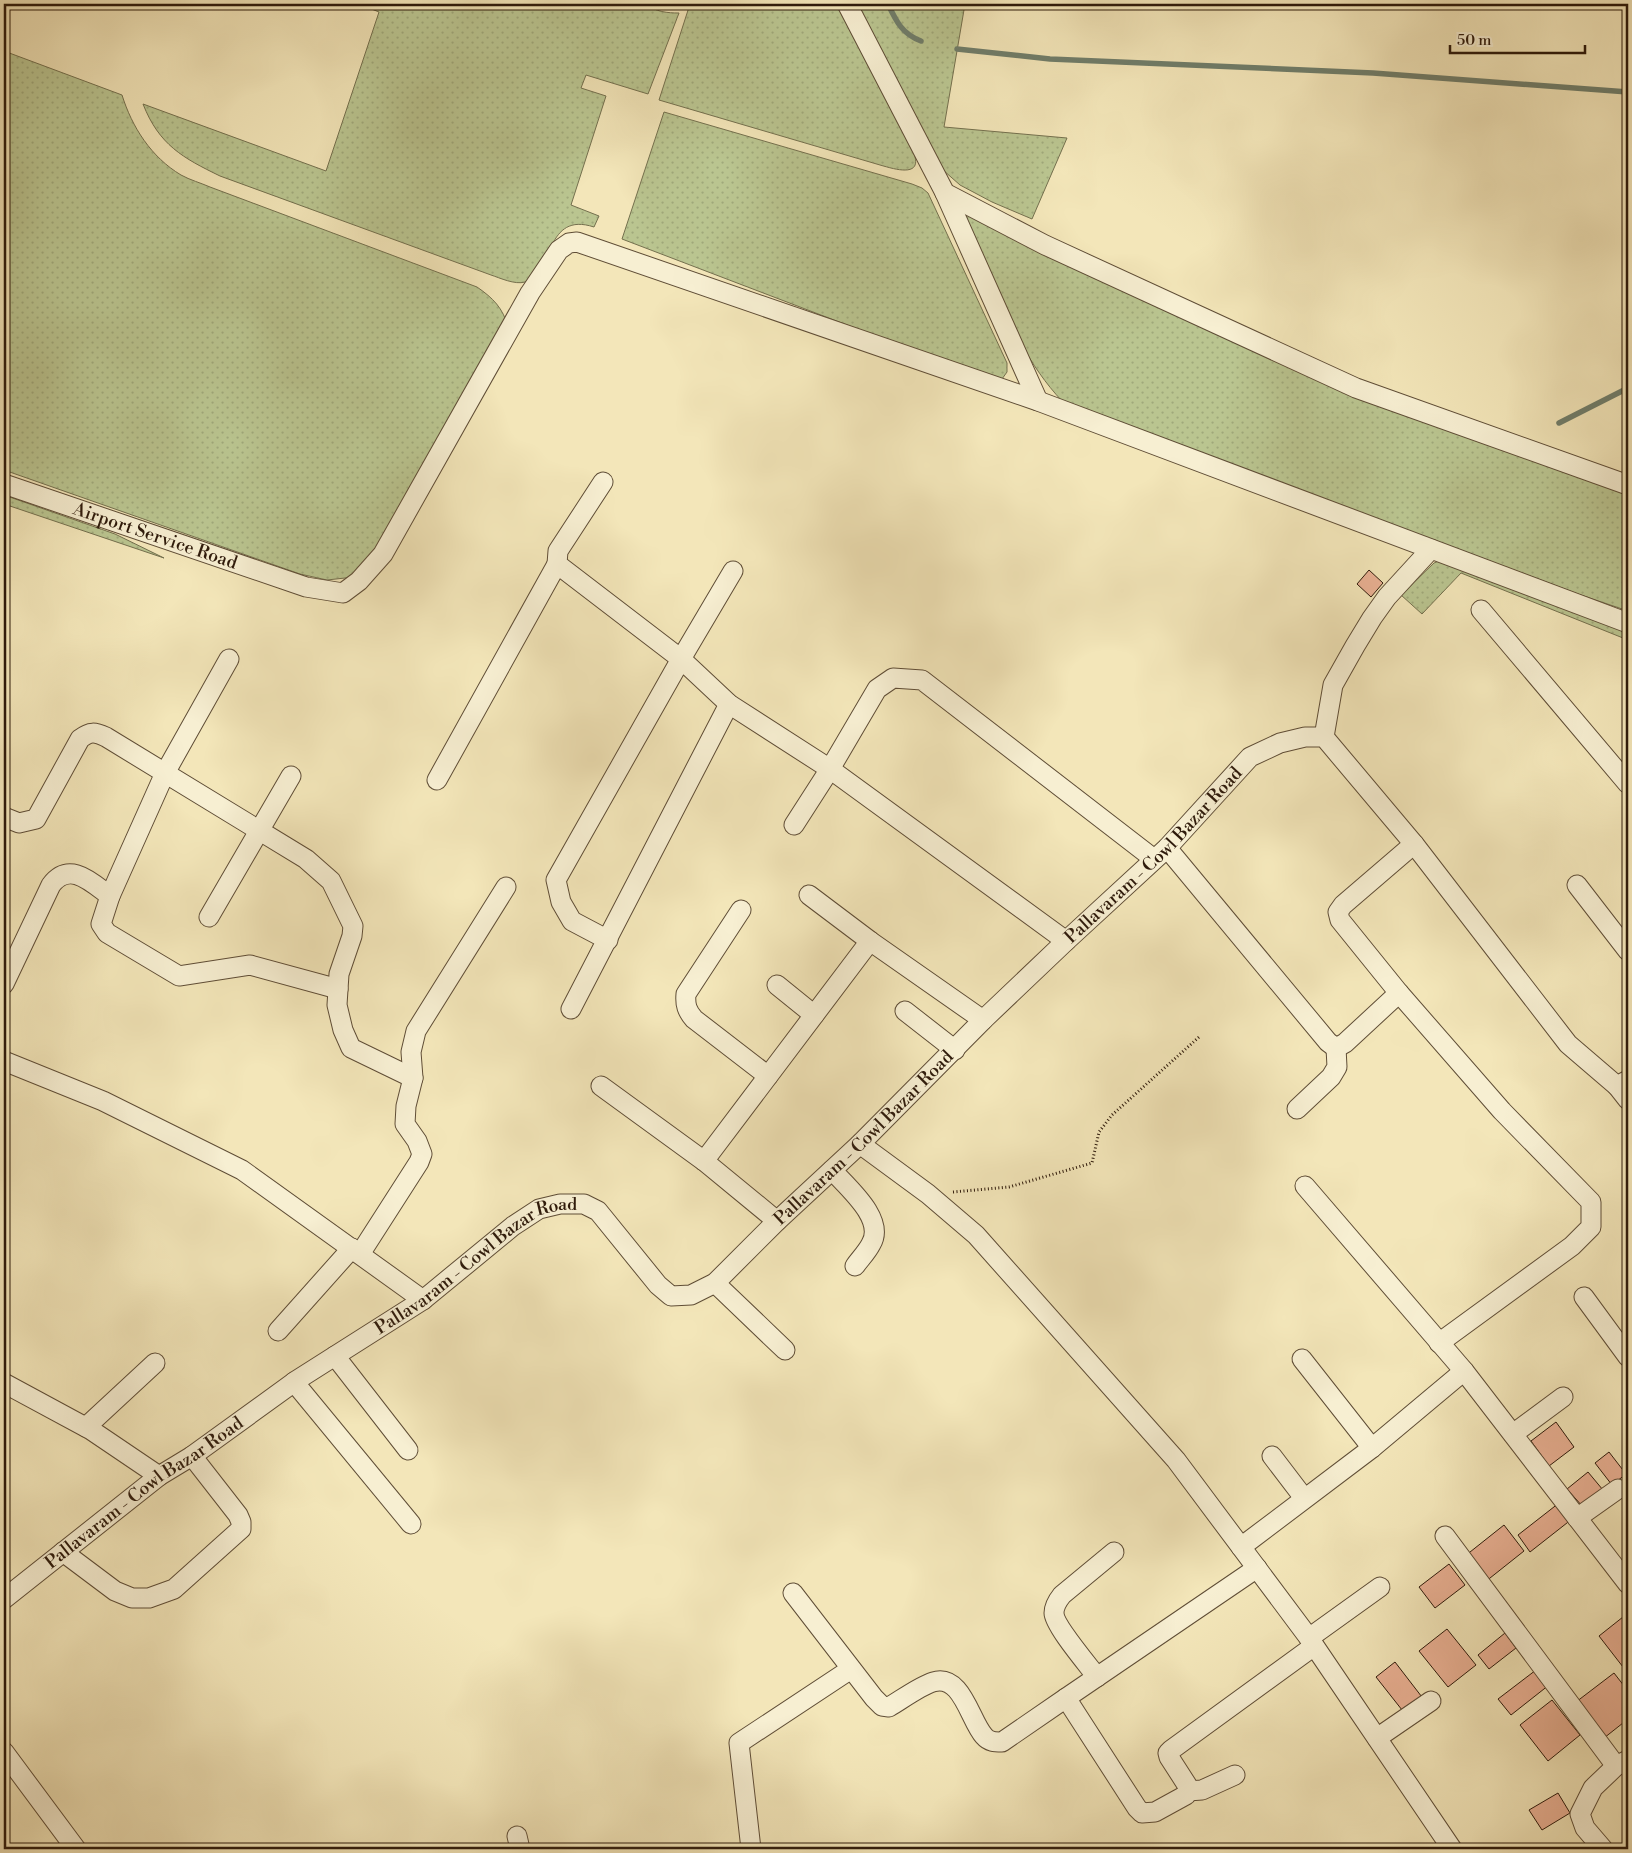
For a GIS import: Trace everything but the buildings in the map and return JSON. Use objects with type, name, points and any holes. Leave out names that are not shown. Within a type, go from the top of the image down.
[{"type":"street","points":[[847,4],[945,193],[1038,401],[1628,623]]},
{"type":"street","points":[[945,193],[1045,244],[1356,388],[1628,485]]},
{"type":"street","name":"Airport Service Road","points":[[4,484],[306,586],[343,593],[359,581],[383,554],[530,292],[559,250],[569,243],[577,242],[1038,401]]},
{"type":"street","points":[[437,780],[557,564],[558,552],[603,482]]},
{"type":"street","points":[[1431,549],[1380,605],[1355,646],[1333,685],[1324,737],[1414,844],[1568,1044],[1624,1089]]},
{"type":"street","points":[[557,564],[681,659],[729,704],[830,769],[1066,941]]},
{"type":"street","points":[[608,940],[572,921],[561,902],[556,880],[733,571]]},
{"type":"street","points":[[1481,610],[1627,778]]},
{"type":"street","points":[[230,659],[165,773],[110,896],[102,924],[108,934],[179,976],[250,965],[338,989]]},
{"type":"street","points":[[794,824],[830,769],[877,689],[893,678],[922,680],[1161,854],[1328,1042],[1336,1048]]},
{"type":"street","points":[[571,1010],[729,704]]},
{"type":"street","points":[[4,817],[19,823],[36,819],[80,739],[88,733],[95,732],[106,736],[306,859],[331,881],[353,926],[352,936],[339,974],[337,1005],[342,1030],[351,1048],[412,1078]]},
{"type":"street","name":"Pallavaram - Cowl Bazar Road","points":[[4,1599],[159,1476],[192,1456],[294,1382],[423,1300],[513,1226],[539,1209],[560,1204],[584,1204],[598,1211],[658,1285],[671,1296],[691,1295],[715,1283],[860,1144],[983,1020],[1161,854],[1250,757],[1280,743],[1304,738],[1324,737]]},
{"type":"street","points":[[209,917],[291,776]]},
{"type":"street","points":[[1414,844],[1342,904],[1338,912],[1340,920],[1502,1111],[1591,1202],[1591,1228],[1572,1246],[1439,1343]]},
{"type":"street","points":[[4,984],[56,878],[63,874],[73,873],[83,877],[110,896]]},
{"type":"street","points":[[1577,885],[1622,928],[1628,951]]},
{"type":"street","points":[[278,1331],[356,1251],[420,1162],[422,1154],[417,1141],[405,1124],[406,1106],[412,1078],[410,1052],[416,1031],[506,887]]},
{"type":"street","points":[[810,895],[870,941],[983,1020]]},
{"type":"street","points":[[741,910],[686,994],[685,1004],[688,1012],[694,1019],[768,1076]]},
{"type":"street","points":[[704,1161],[870,941]]},
{"type":"street","points":[[777,985],[814,1014]]},
{"type":"street","points":[[1336,1048],[1345,1043],[1400,993]]},
{"type":"street","points":[[905,1011],[954,1050]]},
{"type":"street","points":[[1297,1109],[1334,1072],[1337,1067],[1336,1048]]},
{"type":"street","points":[[4,1061],[103,1101],[242,1170],[423,1300]]},
{"type":"street","points":[[601,1086],[704,1161],[778,1221]]},
{"type":"street","points":[[860,1144],[928,1194],[976,1235],[1176,1460],[1312,1642],[1452,1849]]},
{"type":"street","points":[[832,1170],[872,1217],[874,1229],[873,1242],[855,1266]]},
{"type":"street","points":[[1305,1186],[1464,1371],[1628,1584]]},
{"type":"street","points":[[715,1283],[785,1350]]},
{"type":"street","points":[[1584,1297],[1628,1357]]},
{"type":"street","points":[[335,1356],[408,1450]]},
{"type":"street","points":[[1302,1359],[1372,1448]]},
{"type":"street","points":[[86,1426],[155,1364]]},
{"type":"street","points":[[1241,1547],[1372,1448],[1464,1371]]},
{"type":"street","points":[[294,1382],[411,1524]]},
{"type":"street","points":[[4,1383],[86,1426],[159,1476]]},
{"type":"street","points":[[1513,1434],[1563,1397]]},
{"type":"street","points":[[62,1552],[115,1591],[132,1598],[149,1598],[174,1589],[241,1529],[238,1515],[192,1456]]},
{"type":"street","points":[[1272,1456],[1304,1498]]},
{"type":"street","points":[[1577,1518],[1618,1489]]},
{"type":"street","points":[[1445,1536],[1622,1763],[1593,1788],[1580,1814],[1585,1828],[1602,1849]]},
{"type":"street","points":[[1097,1677],[1059,1625],[1054,1613],[1056,1602],[1062,1595],[1114,1552]]},
{"type":"street","points":[[793,1593],[882,1706],[889,1707],[933,1682],[948,1682],[957,1690],[984,1737],[993,1742],[1002,1742],[1257,1568]]},
{"type":"street","points":[[1188,1791],[1187,1785],[1168,1753],[1380,1587]]},
{"type":"street","points":[[751,1849],[739,1743],[851,1669]]},
{"type":"street","points":[[1066,1698],[1142,1813],[1155,1812],[1180,1798],[1188,1791],[1202,1790],[1235,1775]]},
{"type":"street","points":[[1377,1738],[1431,1700]]},
{"type":"street","points":[[4,1752],[67,1846]]},
{"type":"path","points":[[928,1194],[1009,1187],[1092,1163],[1099,1132],[1112,1115],[1198,1037]]},
{"type":"green space","points":[[359,4],[647,4],[658,10],[679,13],[648,94],[586,75],[581,88],[606,96],[571,205],[599,216],[594,227],[578,224],[567,227],[558,235],[534,276],[525,282],[512,282],[220,176],[174,149],[149,118],[143,104],[326,171],[379,12]]},
{"type":"green space","points":[[690,4],[711,9],[713,4],[838,4],[913,151],[916,160],[915,166],[912,169],[906,170],[886,167],[659,100]]},
{"type":"green space","points":[[857,4],[965,4],[944,127],[1067,138],[1032,219],[992,202],[960,185],[943,170]]},
{"type":"green space","points":[[4,51],[122,95],[131,118],[144,140],[170,168],[181,175],[477,287],[493,299],[500,309],[508,327],[386,553],[354,577],[327,580],[300,574],[4,470]]},
{"type":"green space","points":[[664,112],[922,188],[928,193],[1007,363],[1007,372],[1002,379],[991,380],[622,239]]},
{"type":"green space","points":[[963,210],[1128,288],[1628,486],[1628,611],[1062,401],[1039,373],[1012,327],[978,253]]},
{"type":"green space","points":[[4,495],[115,534],[164,558],[4,504]]},
{"type":"green space","points":[[1441,560],[1628,628],[1628,640],[1461,573],[1422,614],[1401,595],[1434,563]]},
{"type":"waterway","points":[[888,4],[904,31],[921,41]]},
{"type":"waterway","points":[[957,49],[1050,59],[1373,73],[1628,92]]},
{"type":"waterway","points":[[1559,423],[1628,388]]}]
